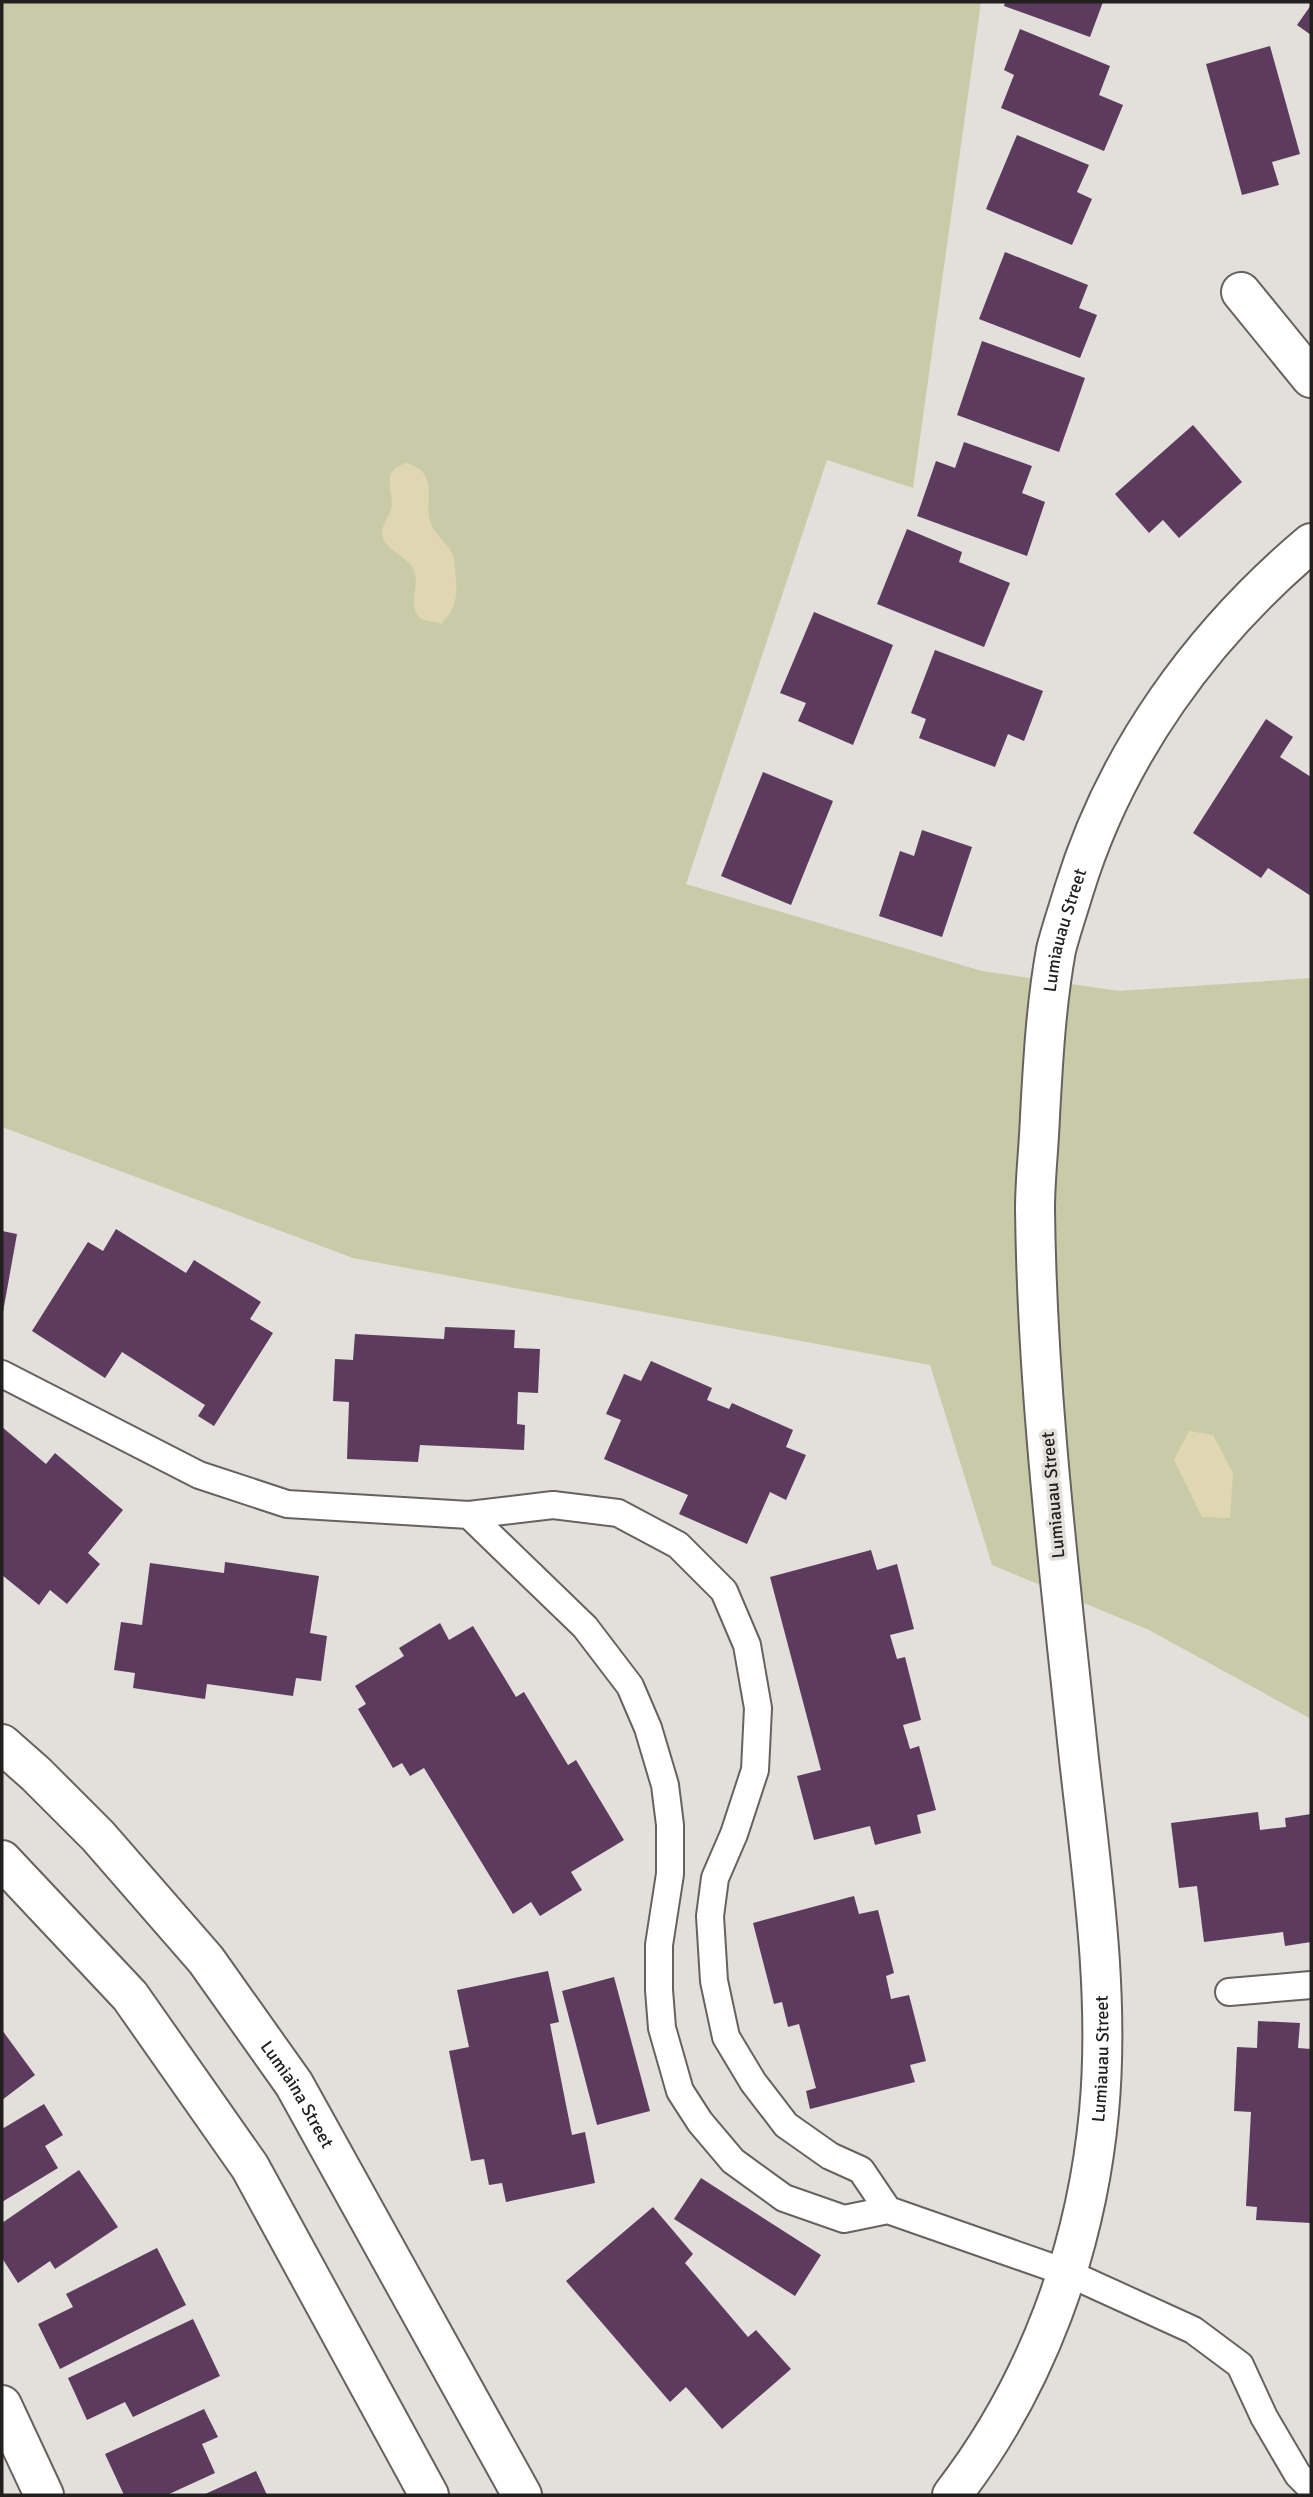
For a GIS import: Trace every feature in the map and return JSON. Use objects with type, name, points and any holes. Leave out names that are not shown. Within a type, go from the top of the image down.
[{"type":"street","points":[[1241,292],[1311,378]]},
{"type":"street","name":"Lumiauau Street","points":[[952,2495],[1008,2409],[1051,2318],[1068,2273],[1080,2229],[1099,2113],[1102,2053],[1098,1937],[1056,1533],[1039,1324],[1035,1205],[1048,1007],[1057,947],[1086,851],[1149,724],[1203,651],[1271,577],[1311,543]]},
{"type":"street","name":"Lumiaina Street","points":[[2,1744],[89,1827],[206,1960],[286,2073],[397,2267],[522,2495]]},
{"type":"street","points":[[2,1860],[130,1996],[250,2167],[429,2495]]},
{"type":"street","points":[[2,2404],[44,2495]]},
{"type":"lane","points":[[2,1374],[199,1475],[287,1504],[469,1515],[553,1505],[618,1513],[678,1545],[724,1591],[747,1645],[758,1708],[755,1770],[734,1834],[715,1878],[710,1916],[714,1981],[726,2037],[753,2082],[786,2125],[830,2156],[861,2170],[888,2210]]},
{"type":"lane","points":[[469,1515],[585,1627],[630,1686],[649,1728],[665,1785],[670,1825],[670,1874],[659,1945],[662,2028],[680,2091],[700,2122],[733,2161],[784,2198],[844,2219],[888,2210],[1068,2273],[1193,2330],[1240,2365],[1264,2417],[1298,2475],[1311,2488]]},
{"type":"lane","points":[[670,1874],[715,1878]]},
{"type":"lane","points":[[1229,1992],[1311,1985]]},
{"type":"green space","points":[[2,2],[981,2],[913,488],[827,460],[686,884],[982,971],[1119,991],[1311,978],[1311,1719],[1149,1630],[992,1565],[930,1365],[353,1258],[2,1127]]},
{"type":"sand","points":[[406,463],[424,474],[428,482],[428,508],[432,526],[454,559],[455,601],[441,624],[419,617],[414,604],[416,576],[412,566],[387,544],[382,536],[392,503],[390,477],[397,467]]},
{"type":"sand","points":[[1189,1431],[1213,1435],[1233,1473],[1230,1518],[1202,1517],[1174,1460]]},
{"type":"building","points":[[1005,2],[1103,2],[1090,37],[1004,6]]},
{"type":"building","points":[[1311,5],[1311,35],[1297,25]]},
{"type":"building","points":[[1020,29],[1110,66],[1099,95],[1123,105],[1104,151],[1001,108],[1014,75],[1004,70]]},
{"type":"building","points":[[1270,46],[1300,154],[1272,162],[1279,185],[1242,195],[1206,64]]},
{"type":"building","points":[[1017,135],[1089,165],[1077,192],[1092,199],[1072,245],[986,209]]},
{"type":"building","points":[[1005,252],[1088,285],[1079,308],[1097,315],[1080,358],[979,319]]},
{"type":"building","points":[[982,341],[1085,378],[1059,452],[957,415]]},
{"type":"building","points":[[1193,425],[1242,482],[1179,538],[1163,520],[1149,533],[1115,494]]},
{"type":"building","points":[[964,442],[1032,466],[1022,493],[1045,502],[1027,556],[917,516],[936,461],[955,468]]},
{"type":"building","points":[[907,529],[962,552],[959,562],[1010,583],[984,647],[877,604]]},
{"type":"building","points":[[814,612],[893,645],[853,745],[798,721],[806,703],[780,693]]},
{"type":"building","points":[[935,650],[1043,691],[1024,741],[1008,734],[995,767],[919,738],[926,719],[911,713]]},
{"type":"building","points":[[1266,719],[1293,737],[1280,757],[1311,777],[1311,896],[1268,868],[1261,878],[1193,833]]},
{"type":"building","points":[[763,772],[833,801],[791,905],[721,876]]},
{"type":"building","points":[[922,830],[972,847],[942,937],[879,916],[900,851],[914,856]]},
{"type":"building","points":[[116,1229],[186,1273],[194,1260],[261,1302],[250,1319],[273,1333],[214,1426],[198,1416],[205,1405],[122,1352],[105,1378],[32,1331],[88,1242],[103,1251]]},
{"type":"building","points":[[2,1231],[17,1234],[3,1312],[2,1312]]},
{"type":"building","points":[[445,1327],[515,1330],[514,1348],[540,1349],[538,1393],[518,1392],[517,1424],[525,1425],[524,1450],[420,1445],[418,1462],[347,1459],[349,1402],[333,1401],[335,1359],[353,1360],[355,1334],[444,1339]]},
{"type":"building","points":[[651,1361],[712,1388],[707,1400],[729,1409],[732,1403],[793,1430],[786,1447],[806,1455],[786,1500],[770,1492],[747,1544],[679,1514],[688,1495],[604,1459],[621,1420],[606,1414],[624,1374],[641,1381]]},
{"type":"building","points":[[2,1427],[46,1464],[55,1453],[123,1510],[88,1553],[100,1564],[67,1604],[50,1590],[39,1605],[2,1575]]},
{"type":"building","points":[[871,1550],[877,1570],[897,1564],[914,1629],[890,1635],[897,1659],[905,1657],[921,1720],[903,1725],[910,1749],[919,1746],[936,1810],[917,1815],[921,1833],[875,1845],[870,1826],[814,1840],[797,1776],[821,1770],[770,1577]]},
{"type":"building","points":[[225,1562],[319,1576],[310,1633],[327,1636],[321,1681],[296,1678],[293,1696],[207,1684],[205,1699],[133,1688],[135,1673],[114,1670],[121,1622],[142,1625],[150,1563],[224,1573]]},
{"type":"building","points":[[440,1623],[449,1640],[473,1626],[516,1697],[524,1692],[568,1765],[576,1760],[624,1840],[571,1872],[582,1890],[540,1916],[531,1902],[513,1914],[424,1768],[410,1776],[402,1763],[393,1768],[358,1709],[366,1704],[355,1686],[404,1656],[399,1648]]},
{"type":"building","points":[[1258,1812],[1260,1830],[1286,1827],[1285,1818],[1311,1814],[1311,1942],[1285,1946],[1283,1932],[1204,1942],[1197,1886],[1179,1888],[1171,1823]]},
{"type":"building","points":[[854,1896],[859,1914],[878,1910],[894,1973],[886,1976],[891,1999],[909,1995],[926,2061],[910,2065],[915,2082],[810,2109],[806,2091],[816,2088],[799,2024],[788,2027],[782,2002],[774,2004],[753,1923]]},
{"type":"building","points":[[548,1971],[559,2022],[550,2024],[572,2135],[585,2132],[595,2183],[506,2202],[502,2183],[489,2185],[484,2159],[471,2161],[449,2051],[469,2047],[457,1990]]},
{"type":"building","points":[[614,1977],[650,2111],[597,2125],[562,1991]]},
{"type":"building","points":[[1258,2021],[1300,2023],[1298,2048],[1311,2049],[1311,2223],[1256,2220],[1257,2207],[1246,2206],[1251,2112],[1234,2111],[1237,2047],[1257,2048]]},
{"type":"building","points":[[2,2030],[35,2075],[2,2100]]},
{"type":"building","points":[[44,2104],[63,2135],[45,2146],[58,2168],[2,2202],[2,2129]]},
{"type":"building","points":[[79,2170],[118,2227],[55,2269],[50,2261],[18,2283],[2,2258],[2,2223]]},
{"type":"building","points":[[701,2178],[821,2255],[795,2296],[674,2219]]},
{"type":"building","points":[[653,2207],[693,2254],[685,2263],[748,2337],[756,2330],[791,2369],[722,2429],[686,2387],[670,2402],[566,2281]]},
{"type":"building","points":[[157,2248],[186,2305],[60,2369],[38,2324],[73,2307],[66,2294]]},
{"type":"building","points":[[193,2319],[220,2376],[133,2417],[125,2402],[87,2420],[68,2378]]},
{"type":"building","points":[[204,2409],[218,2437],[202,2444],[215,2473],[167,2495],[124,2495],[105,2454]]},
{"type":"building","points":[[256,2471],[267,2495],[203,2495]]}]
